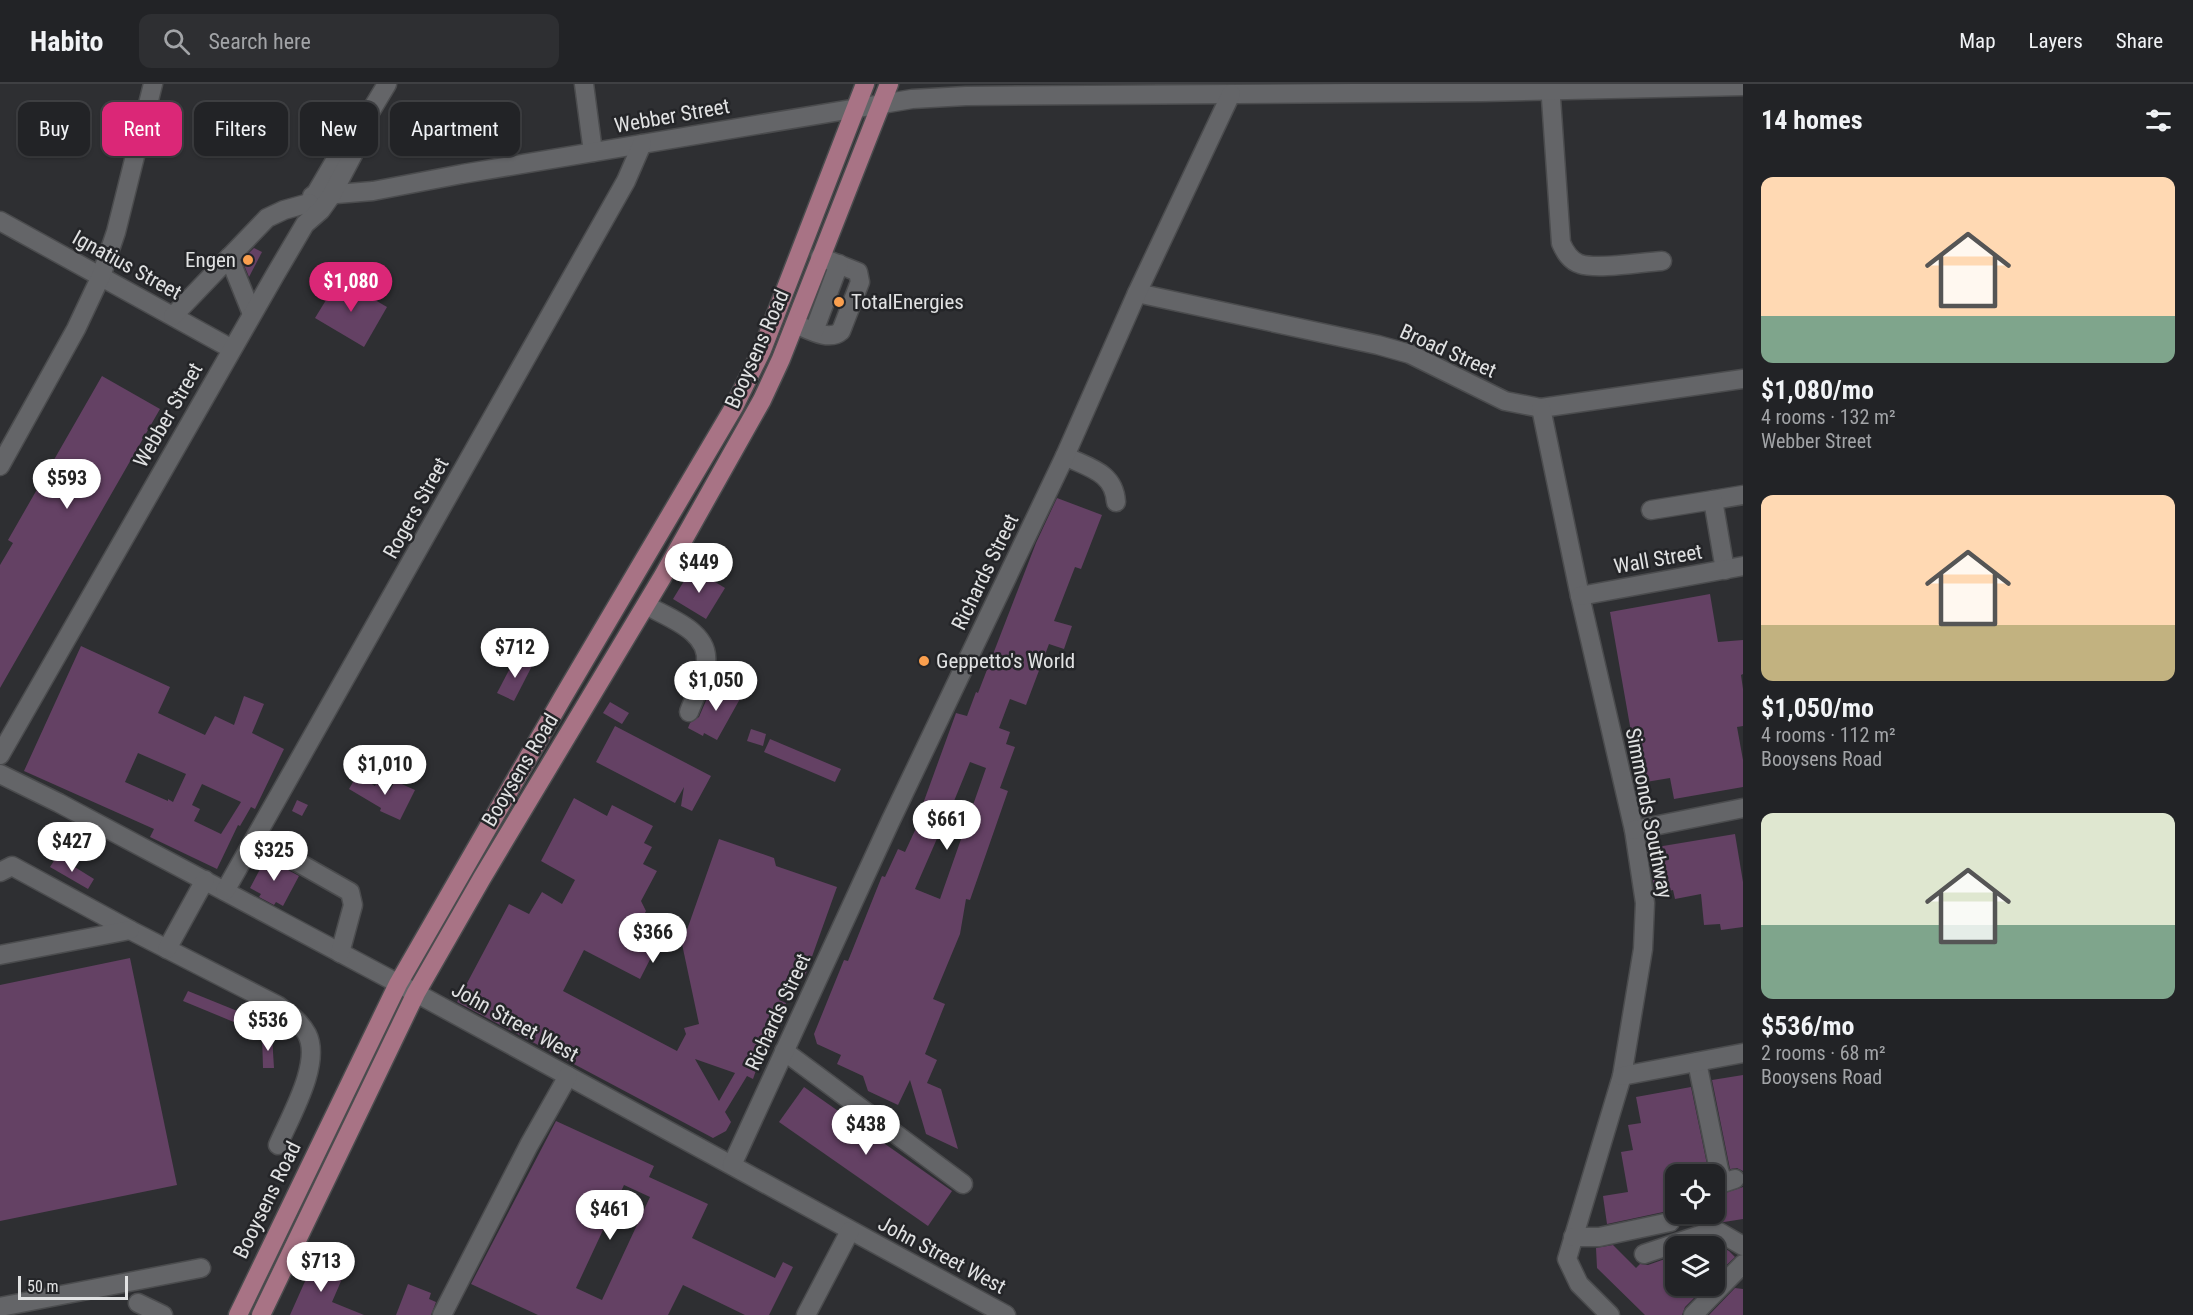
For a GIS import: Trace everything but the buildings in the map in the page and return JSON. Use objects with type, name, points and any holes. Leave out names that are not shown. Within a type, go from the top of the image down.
[{"type":"main road","name":"Booysens Road","points":[[238,1315],[398,984],[562,697],[734,407],[762,350],[865,84]]},
{"type":"main road","name":"Booysens Road","points":[[261,1315],[416,993],[488,868],[646,605],[762,400],[795,324],[890,84]]},
{"type":"street","points":[[0,466],[76,328],[101,276],[116,232],[153,84]]},
{"type":"street","points":[[376,102],[387,84]]},
{"type":"street","points":[[584,84],[593,152]]},
{"type":"street","name":"Webber Street","points":[[0,755],[305,224],[311,200],[855,107],[966,96],[1743,86]]},
{"type":"street","points":[[1551,87],[1561,243],[1565,252],[1579,264],[1591,266],[1662,261]]},
{"type":"street","name":"Richards Street","points":[[732,1165],[891,820],[1065,456],[1137,293],[1231,94]]},
{"type":"street","name":"Rogers Street","points":[[225,891],[626,181],[642,144]]},
{"type":"street","points":[[173,316],[267,218],[311,200],[338,156]]},
{"type":"street","points":[[331,196],[352,156]]},
{"type":"street","points":[[351,159],[358,176],[373,191]]},
{"type":"street","name":"Webber Street","points":[[305,224],[321,210],[331,196]]},
{"type":"street","name":"Ignatius Street","points":[[0,221],[232,349]]},
{"type":"street","points":[[229,257],[252,314]]},
{"type":"street","points":[[795,324],[829,336],[836,336],[841,332],[860,282],[858,272],[820,257]]},
{"type":"street","points":[[814,331],[839,264]]},
{"type":"street","name":"Broad Street","points":[[1137,293],[1378,345],[1410,354],[1505,401],[1541,408],[1743,379]]},
{"type":"street","name":"Simmonds Southway","points":[[1541,408],[1580,596],[1634,830],[1645,903],[1643,949],[1622,1076],[1567,1258],[1579,1284],[1610,1315]]},
{"type":"street","points":[[1065,456],[1108,479],[1115,492],[1116,502]]},
{"type":"street","points":[[1651,510],[1743,495]]},
{"type":"street","points":[[1713,500],[1734,568]]},
{"type":"street","name":"Wall Street","points":[[1580,596],[1734,568]]},
{"type":"street","points":[[646,605],[694,633],[704,643],[705,669],[689,712]]},
{"type":"street","name":"John Street West","points":[[0,774],[416,993],[1006,1315]]},
{"type":"street","points":[[1634,830],[1743,808]]},
{"type":"street","points":[[283,854],[350,892],[353,905],[340,953]]},
{"type":"street","points":[[0,872],[12,866],[166,949],[277,1005],[297,1020],[311,1044],[312,1058],[308,1074],[278,1145]]},
{"type":"street","points":[[166,949],[205,880]]},
{"type":"street","points":[[0,955],[130,930]]},
{"type":"street","points":[[784,1051],[963,1184]]},
{"type":"street","points":[[1622,1076],[1743,1053]]},
{"type":"street","points":[[1697,1062],[1722,1179],[1726,1182],[1735,1179]]},
{"type":"street","points":[[442,1315],[568,1076]]},
{"type":"street","points":[[1573,1237],[1599,1237],[1665,1223]]},
{"type":"street","points":[[806,1315],[850,1231]]},
{"type":"street","points":[[1644,1254],[1712,1231],[1719,1232],[1743,1246]]},
{"type":"street","points":[[1693,1315],[1743,1264]]},
{"type":"street","points":[[0,1307],[201,1268]]},
{"type":"street","points":[[138,1303],[163,1315]]},
{"type":"place","name":"Engen","points":[[248,260]]},
{"type":"place","name":"TotalEnergies","points":[[839,302]]},
{"type":"place","name":"Geppetto's World","points":[[924,661]]}]
